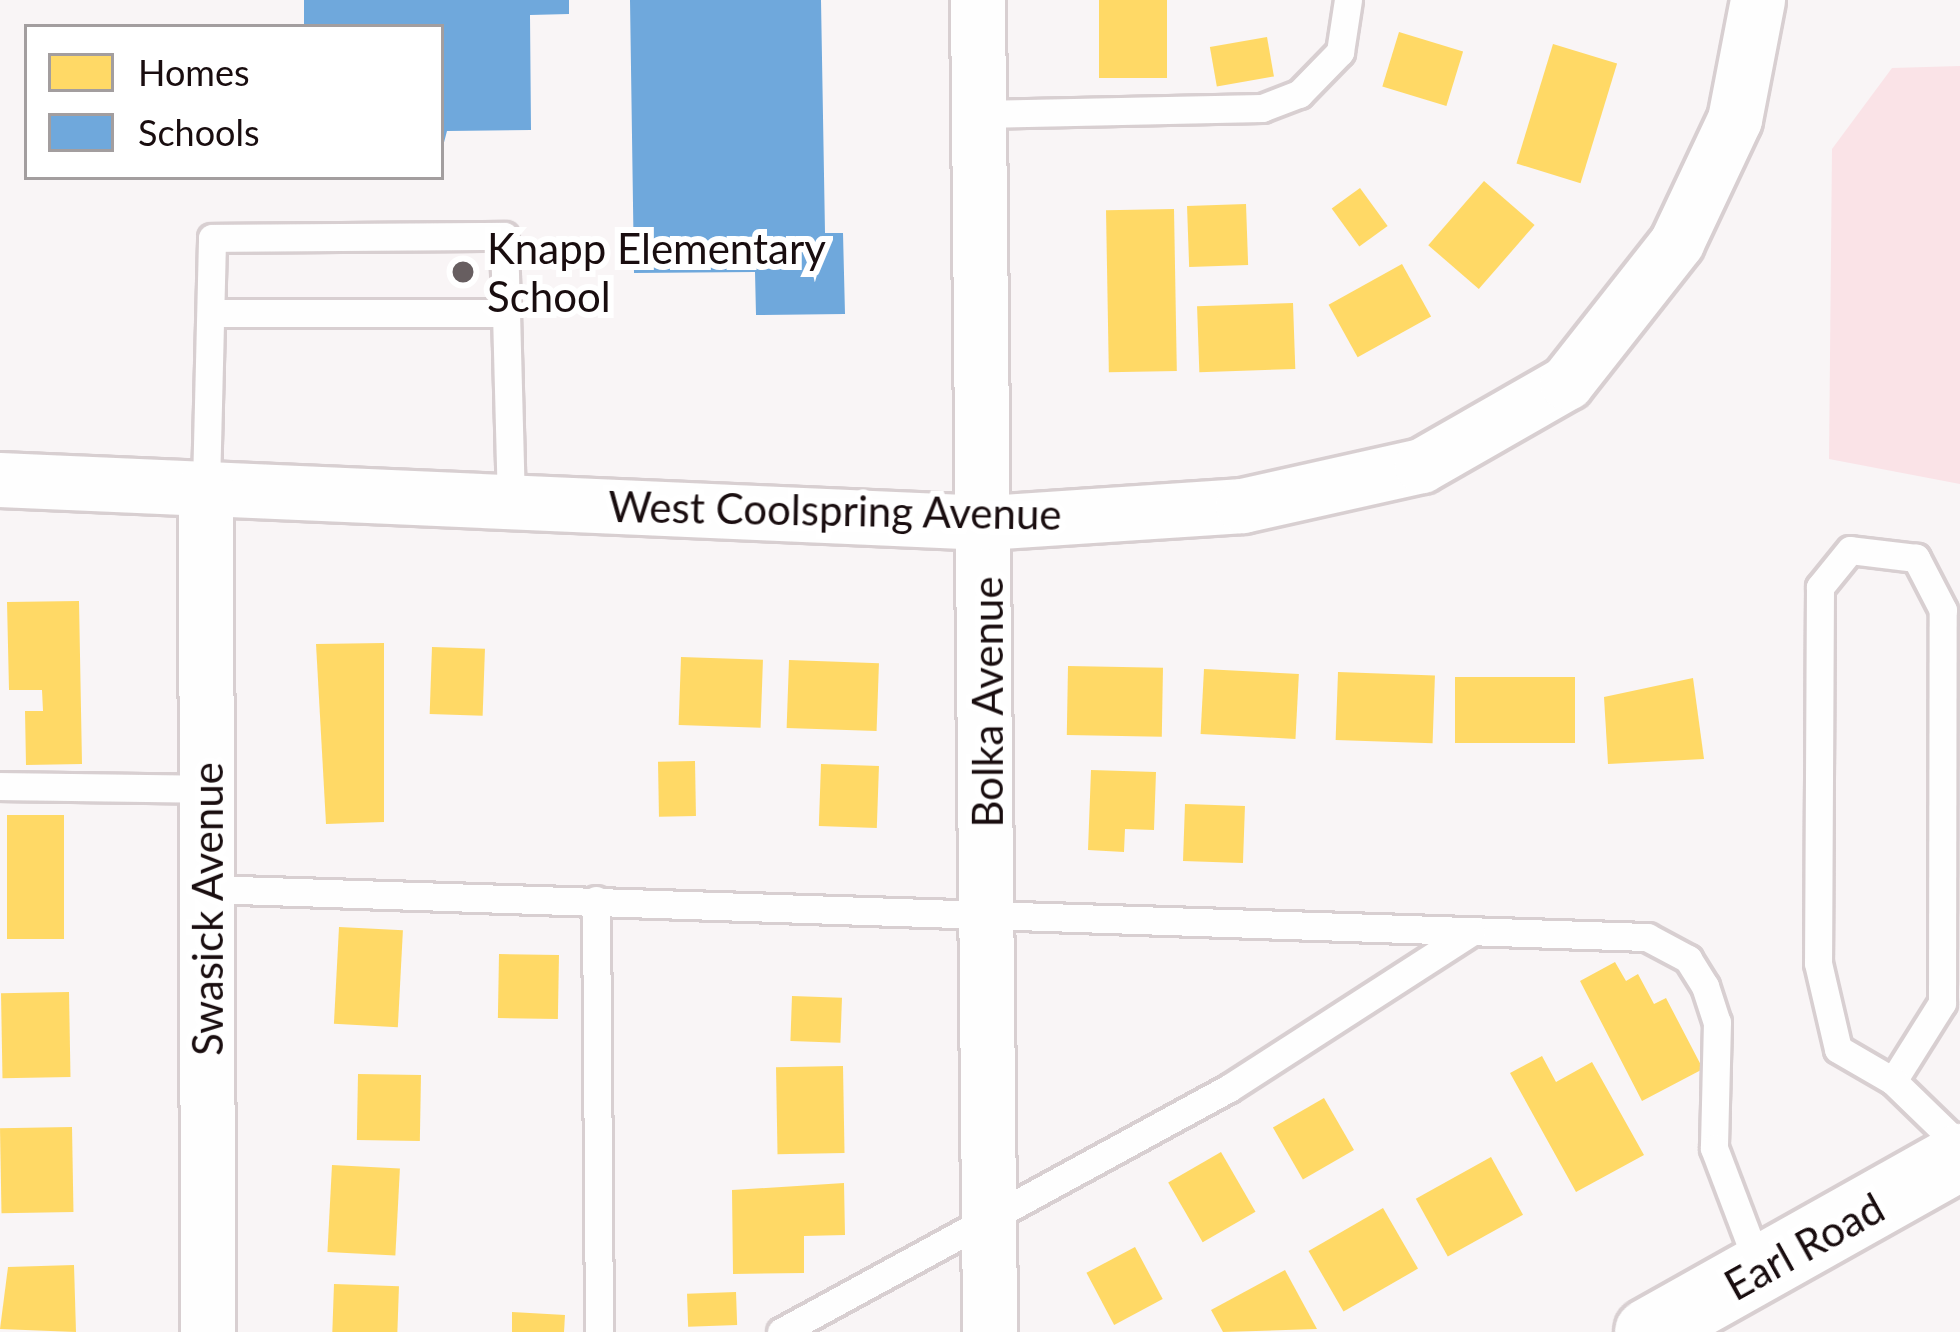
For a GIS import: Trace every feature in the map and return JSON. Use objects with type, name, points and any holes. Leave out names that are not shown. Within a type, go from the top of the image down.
[{"type":"street","name":"Bolka Avenue","points":[[978,0],[987,523],[990,1332]]},
{"type":"street","name":"West Coolspring Avenue","points":[[0,480],[987,523],[1244,506],[1422,466],[1568,383],[1677,243],[1735,120],[1758,0]]},
{"type":"street","name":"Swasick Avenue","points":[[206,486],[208,1332]]},
{"type":"street","name":"Earl Road","points":[[1648,1332],[1960,1157]]},
{"type":"lane","points":[[980,114],[1262,108],[1299,94],[1340,52],[1348,0]]},
{"type":"lane","points":[[206,486],[212,238],[503,236],[511,500]]},
{"type":"lane","points":[[212,313],[506,313]]},
{"type":"lane","points":[[1893,1081],[1942,1004],[1951,842],[1942,610],[1916,558],[1850,550],[1820,587],[1818,963],[1838,1049],[1893,1081],[1960,1146]]},
{"type":"lane","points":[[0,786],[207,789]]},
{"type":"lane","points":[[207,889],[1647,937],[1688,959],[1717,1022],[1714,1148],[1726,1200],[1761,1272]]},
{"type":"lane","points":[[596,900],[599,1332]]},
{"type":"lane","points":[[781,1332],[990,1223],[1049,1180],[1229,1088],[1471,932]]},
{"type":"shaded area","points":[[1960,66],[1960,484],[1829,459],[1832,149],[1892,68]]},
{"type":"building: Homes","points":[[1099,0],[1167,0],[1167,78],[1099,78]]},
{"type":"building: Homes","points":[[1399,32],[1463,52],[1446,106],[1382,87]]},
{"type":"building: Homes","points":[[1267,37],[1274,76],[1217,86],[1210,47]]},
{"type":"building: Homes","points":[[1553,44],[1617,64],[1581,183],[1516,164]]},
{"type":"building: Homes","points":[[1484,181],[1535,225],[1479,289],[1428,245]]},
{"type":"building: Homes","points":[[1360,188],[1388,226],[1359,247],[1332,209]]},
{"type":"building: Homes","points":[[1246,204],[1248,265],[1189,267],[1187,206]]},
{"type":"building: Homes","points":[[1174,209],[1177,371],[1109,372],[1106,210]]},
{"type":"building: Homes","points":[[1402,264],[1431,316],[1358,357],[1329,305]]},
{"type":"building: Homes","points":[[1293,303],[1295,369],[1199,372],[1197,306]]},
{"type":"building: Homes","points":[[79,601],[82,764],[26,765],[25,711],[43,711],[42,690],[9,690],[7,602]]},
{"type":"building: Homes","points":[[384,643],[384,822],[326,824],[316,644]]},
{"type":"building: Homes","points":[[432,647],[485,649],[483,716],[430,714]]},
{"type":"building: Homes","points":[[681,657],[763,660],[761,728],[679,725]]},
{"type":"building: Homes","points":[[789,660],[879,663],[877,731],[787,728]]},
{"type":"building: Homes","points":[[1068,666],[1163,668],[1162,737],[1067,735]]},
{"type":"building: Homes","points":[[1204,669],[1299,674],[1295,739],[1201,734]]},
{"type":"building: Homes","points":[[1338,672],[1435,675],[1433,743],[1336,740]]},
{"type":"building: Homes","points":[[1455,677],[1575,677],[1575,743],[1455,743]]},
{"type":"building: Homes","points":[[1693,678],[1704,759],[1608,764],[1604,697]]},
{"type":"building: Homes","points":[[695,761],[696,816],[659,817],[658,762]]},
{"type":"building: Homes","points":[[821,764],[879,766],[877,828],[819,826]]},
{"type":"building: Homes","points":[[1091,770],[1156,772],[1154,830],[1125,829],[1124,852],[1088,850]]},
{"type":"building: Homes","points":[[1185,804],[1245,806],[1243,863],[1183,861]]},
{"type":"building: Homes","points":[[7,815],[64,815],[64,939],[7,939]]},
{"type":"building: Homes","points":[[339,927],[403,930],[398,1027],[334,1024]]},
{"type":"building: Homes","points":[[499,954],[559,955],[558,1019],[498,1018]]},
{"type":"building: Homes","points":[[1615,962],[1626,981],[1638,974],[1654,1004],[1666,998],[1703,1069],[1642,1101],[1580,981]]},
{"type":"building: Homes","points":[[69,992],[70,1077],[2,1078],[1,993]]},
{"type":"building: Homes","points":[[792,996],[842,998],[840,1043],[790,1041]]},
{"type":"building: Homes","points":[[1542,1056],[1556,1082],[1592,1062],[1644,1155],[1576,1192],[1510,1073]]},
{"type":"building: Homes","points":[[843,1066],[845,1153],[778,1154],[776,1067]]},
{"type":"building: Homes","points":[[358,1074],[421,1075],[420,1141],[357,1140]]},
{"type":"building: Homes","points":[[1324,1098],[1354,1150],[1303,1179],[1273,1128]]},
{"type":"building: Homes","points":[[72,1127],[73,1212],[1,1213],[0,1128]]},
{"type":"building: Homes","points":[[1221,1152],[1256,1212],[1203,1242],[1168,1182]]},
{"type":"building: Homes","points":[[1491,1157],[1523,1215],[1448,1256],[1416,1199]]},
{"type":"building: Homes","points":[[332,1165],[400,1169],[395,1255],[327,1252]]},
{"type":"building: Homes","points":[[844,1183],[845,1235],[804,1236],[804,1273],[733,1274],[732,1190]]},
{"type":"building: Homes","points":[[1383,1208],[1418,1269],[1344,1312],[1309,1251]]},
{"type":"building: Homes","points":[[1135,1247],[1163,1299],[1114,1325],[1086,1273]]},
{"type":"building: Homes","points":[[74,1265],[76,1332],[0,1329],[8,1267]]},
{"type":"building: Homes","points":[[1285,1270],[1317,1329],[1223,1332],[1211,1310]]},
{"type":"building: Homes","points":[[334,1284],[399,1286],[397,1332],[332,1332]]},
{"type":"building: Homes","points":[[736,1292],[737,1325],[688,1327],[687,1294]]},
{"type":"building: Homes","points":[[512,1312],[565,1315],[564,1332],[512,1332]]},
{"type":"building: Schools","points":[[304,0],[569,0],[569,14],[530,15],[531,130],[447,131],[444,142],[444,24],[304,24]]},
{"type":"building: Schools","points":[[630,0],[821,0],[825,233],[843,233],[845,314],[756,315],[755,272],[634,273]]},
{"type":"place","name":"Knapp Elementary School","points":[[463,272]]}]
